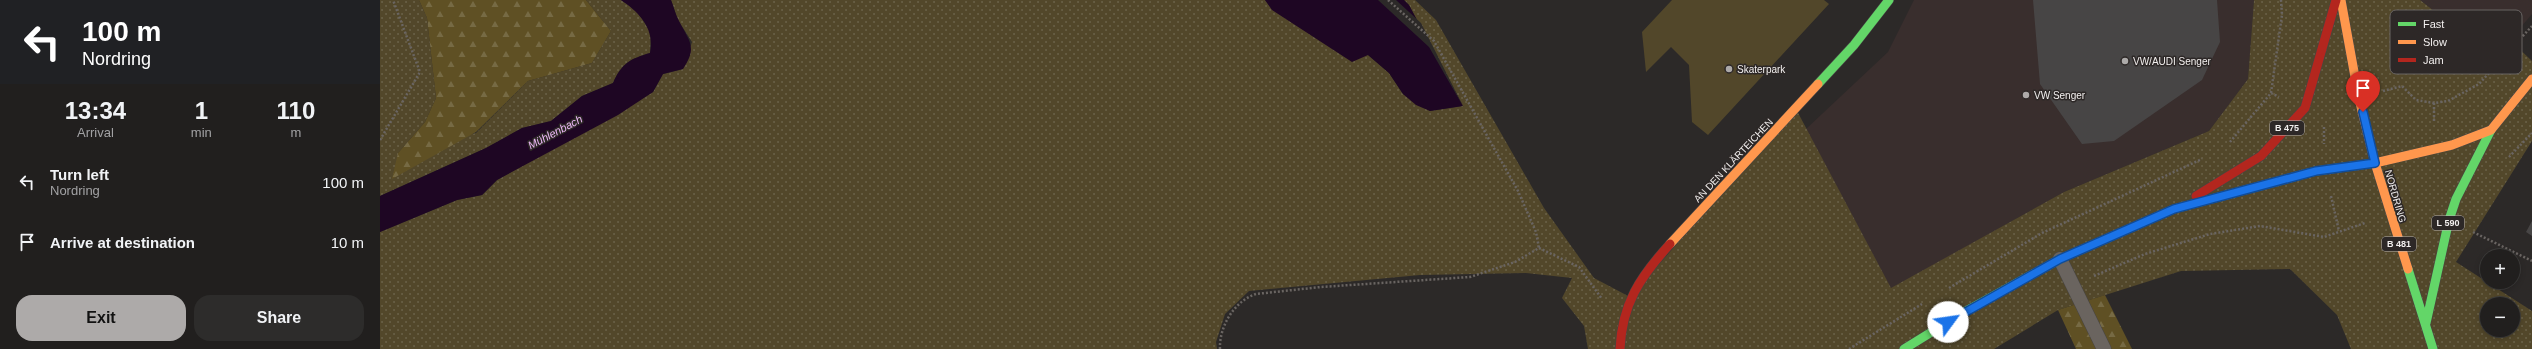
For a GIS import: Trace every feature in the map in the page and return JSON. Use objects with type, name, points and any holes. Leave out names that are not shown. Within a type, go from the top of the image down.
[{"type":"main road","name":"AN DEN KLÄRTEICHEN","points":[[1620,349],[1621,325],[1630,298],[1658,258],[1854,45],[1890,0]]},
{"type":"main road","name":"B 475","points":[[1904,349],[1959,315],[2060,259],[2174,209],[2261,156],[2305,108],[2336,0]]},
{"type":"main road","name":"NORDRING","points":[[2341,0],[2359,99],[2375,163],[2390,216],[2433,349]]},
{"type":"main road","name":"L 590","points":[[2426,324],[2449,220],[2474,160],[2490,130],[2532,79]]},
{"type":"main road","name":"L 590","points":[[2375,163],[2452,145],[2490,130]]},
{"type":"main road","name":"B 475","points":[[2174,209],[2316,171],[2375,163]]},
{"type":"lane","points":[[2060,259],[2104,349]]},
{"type":"path","points":[[380,140],[420,72],[392,0]]},
{"type":"path","points":[[1388,0],[1434,42],[1511,178],[1536,232],[1539,248]]},
{"type":"path","points":[[2225,148],[2271,93],[2282,15],[2281,0]]},
{"type":"path","points":[[2522,37],[2532,26]]},
{"type":"path","points":[[2359,99],[2402,86],[2416,100],[2434,103],[2448,101],[2479,84],[2488,74]]},
{"type":"path","points":[[2271,93],[2305,108]]},
{"type":"path","points":[[1946,289],[2042,233],[2204,158]]},
{"type":"path","points":[[2072,285],[2145,254],[2210,234],[2260,226],[2324,237],[2390,216]]},
{"type":"path","points":[[2449,220],[2532,261]]},
{"type":"path","points":[[1539,248],[1579,267],[1621,325]]},
{"type":"path","points":[[1220,349],[1225,323],[1234,309],[1248,296],[1321,287],[1470,277],[1515,262],[1539,248]]},
{"type":"path","points":[[1849,349],[1926,301]]},
{"type":"shaded area","points":[[380,0],[419,0],[427,18],[436,98],[425,122],[398,153],[476,133],[528,81],[592,63],[611,31],[586,0],[621,0],[637,11],[651,33],[650,53],[637,57],[627,63],[616,76],[613,83],[582,96],[551,121],[522,128],[486,148],[380,196]]},
{"type":"shaded area","points":[[671,0],[1265,0],[1273,10],[1368,55],[1389,73],[1403,94],[1430,111],[1462,106],[1409,5],[1404,0],[1415,0],[1436,20],[1544,208],[1594,278],[1630,297],[1796,109],[1891,288],[2064,192],[2209,131],[2248,79],[2254,0],[2420,0],[2433,10],[2390,10],[2390,74],[2522,74],[2522,51],[2532,61],[2532,141],[2456,262],[2480,277],[2480,289],[2498,289],[2510,297],[2480,297],[2480,337],[2520,337],[2520,303],[2532,311],[2532,349],[2351,349],[2337,315],[2290,269],[2181,271],[2058,310],[1994,349],[1588,349],[1584,326],[1562,298],[1572,278],[1526,273],[1420,275],[1249,291],[1225,314],[1216,342],[1217,349],[380,349],[380,232],[457,200],[482,195],[497,180],[653,92],[663,74],[683,69],[692,42],[678,20]]},
{"type":"shaded area","name":"Skaterpark","points":[[1672,0],[1824,0],[1829,4],[1708,135],[1692,122],[1689,65],[1671,47],[1646,72],[1642,32]]},
{"type":"shaded area","points":[[1914,0],[2254,0],[2248,79],[2209,131],[2064,192],[1891,289],[1806,129],[1888,52]]},
{"type":"shaded area","points":[[2420,0],[2532,0],[2532,14],[2522,26],[2522,10],[2433,10]]},
{"type":"green space","points":[[419,0],[586,0],[611,31],[592,63],[528,81],[476,132],[392,179],[398,153],[425,122],[436,98],[427,18]]},
{"type":"green space","points":[[2105,295],[2132,349],[2076,349],[2058,310]]},
{"type":"water","name":"Mühlenbach","points":[[621,0],[671,0],[689,39],[691,49],[688,61],[683,69],[663,74],[653,92],[618,115],[497,180],[482,195],[457,200],[380,232],[380,196],[486,148],[522,128],[551,121],[582,96],[613,83],[623,66],[627,63],[637,57],[650,53],[651,44],[648,29],[640,16]]},
{"type":"water","points":[[1265,0],[1404,0],[1409,5],[1463,106],[1430,111],[1416,105],[1403,94],[1389,73],[1368,55],[1352,62],[1272,10]]},
{"type":"pier","points":[[1378,0],[1396,0],[1421,23],[1464,108],[1429,47]]},
{"type":"building","name":"VW/AUDI Senger","points":[[2033,0],[2217,0],[2220,42],[2202,80],[2114,141],[2082,144],[2040,84]]},
{"type":"building","points":[[2532,221],[2532,236],[2526,232]]},
{"type":"traffic: fast","points":[[1818,84],[1854,45],[1889,0]]},
{"type":"traffic: fast","points":[[2426,323],[2449,220],[2456,199],[2491,130]]},
{"type":"traffic: fast","points":[[1904,349],[1959,315],[2060,259],[2174,209],[2316,171],[2375,163]]},
{"type":"traffic: fast","points":[[2408,269],[2433,349]]},
{"type":"traffic: slow","points":[[2341,0],[2359,99],[2375,163],[2408,269]]},
{"type":"traffic: slow","points":[[2375,163],[2452,145],[2491,130],[2532,79]]},
{"type":"traffic: slow","points":[[1670,244],[1818,84]]},
{"type":"traffic: jam","points":[[2196,196],[2261,156],[2305,108],[2336,0]]},
{"type":"traffic: jam","points":[[1620,349],[1624,318],[1634,292],[1650,268],[1670,244]]},
{"type":"place","name":"VW/AUDI Senger","points":[[2125,61]]},
{"type":"place","name":"Skaterpark","points":[[1729,69]]},
{"type":"place","name":"VW Senger","points":[[2026,95]]},
{"type":"route","points":[[1948,322],[2060,259],[2174,209],[2316,171],[2375,163],[2363,112]]}]
